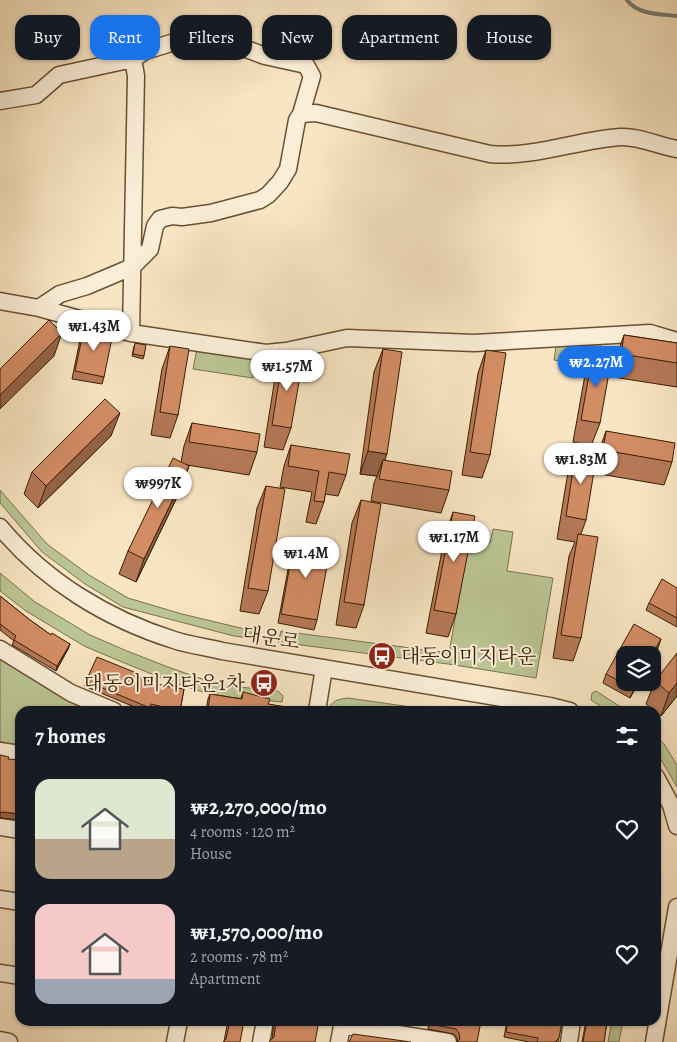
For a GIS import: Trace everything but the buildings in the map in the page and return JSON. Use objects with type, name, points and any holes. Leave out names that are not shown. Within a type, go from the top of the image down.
[{"type":"street","points":[[39,308],[60,294],[87,286],[132,266],[150,249],[154,226],[160,219],[224,210],[238,204],[260,200],[275,189],[288,168],[297,120],[301,114],[312,76],[306,65],[265,56],[204,33],[160,46]]},
{"type":"street","points":[[0,101],[36,94],[59,75],[128,60]]},
{"type":"street","points":[[130,334],[136,76],[133,60]]},
{"type":"street","points":[[301,114],[316,113],[490,154],[526,154],[619,137],[641,139],[677,149]]},
{"type":"street","points":[[0,301],[39,308],[130,334],[266,353],[286,351],[347,338],[474,343],[650,333],[677,341]]},
{"type":"street","name":"대운로","points":[[0,527],[48,576],[76,595],[110,614],[143,629],[175,640],[222,651],[550,706]]},
{"type":"street","points":[[0,649],[37,674],[71,693],[102,706]]},
{"type":"street","points":[[318,706],[324,668]]},
{"type":"street","points":[[0,751],[15,753]]},
{"type":"street","points":[[661,787],[677,826]]},
{"type":"street","points":[[0,827],[15,829]]},
{"type":"street","points":[[0,899],[15,901]]},
{"type":"street","points":[[661,967],[664,935],[677,907]]},
{"type":"street","points":[[0,973],[15,975]]},
{"type":"street","points":[[175,1042],[178,1026]]},
{"type":"street","points":[[261,1042],[264,1026]]},
{"type":"street","points":[[339,1042],[342,1026]]},
{"type":"street","points":[[359,1026],[448,1042]]},
{"type":"street","points":[[569,1042],[571,1026]]},
{"type":"street","points":[[654,1042],[655,1026]]},
{"type":"street","points":[[0,1040],[8,1042]]},
{"type":"green space","points":[[601,344],[595,367],[554,360],[556,346]]},
{"type":"green space","points":[[197,349],[256,359],[253,378],[193,369]]},
{"type":"green space","points":[[0,490],[47,544],[89,575],[128,598],[182,614],[253,631],[249,638],[234,636],[123,607],[85,584],[42,552],[0,503]]},
{"type":"green space","points":[[493,529],[513,532],[507,571],[553,578],[536,678],[448,664],[278,642],[281,631],[449,653],[469,539],[490,543]]},
{"type":"green space","points":[[0,573],[35,602],[90,635],[168,667],[219,685],[278,691],[283,696],[282,702],[215,696],[169,681],[84,646],[26,611],[0,591]]},
{"type":"green space","points":[[0,655],[77,700],[75,706],[15,706],[15,748],[0,745]]},
{"type":"green space","points":[[596,691],[619,706],[600,706],[591,700],[592,693]]},
{"type":"green space","points":[[348,698],[404,706],[330,706],[335,701]]},
{"type":"green space","points":[[661,741],[677,765],[677,787],[661,760]]},
{"type":"green space","points":[[611,1026],[622,1026],[619,1042],[608,1042]]},
{"type":"waterway","points":[[627,0],[637,9],[643,11],[677,16]]},
{"type":"place","name":"대동이미지타운","points":[[382,656]]},
{"type":"place","name":"대동이미지타운1차","points":[[264,683]]}]
